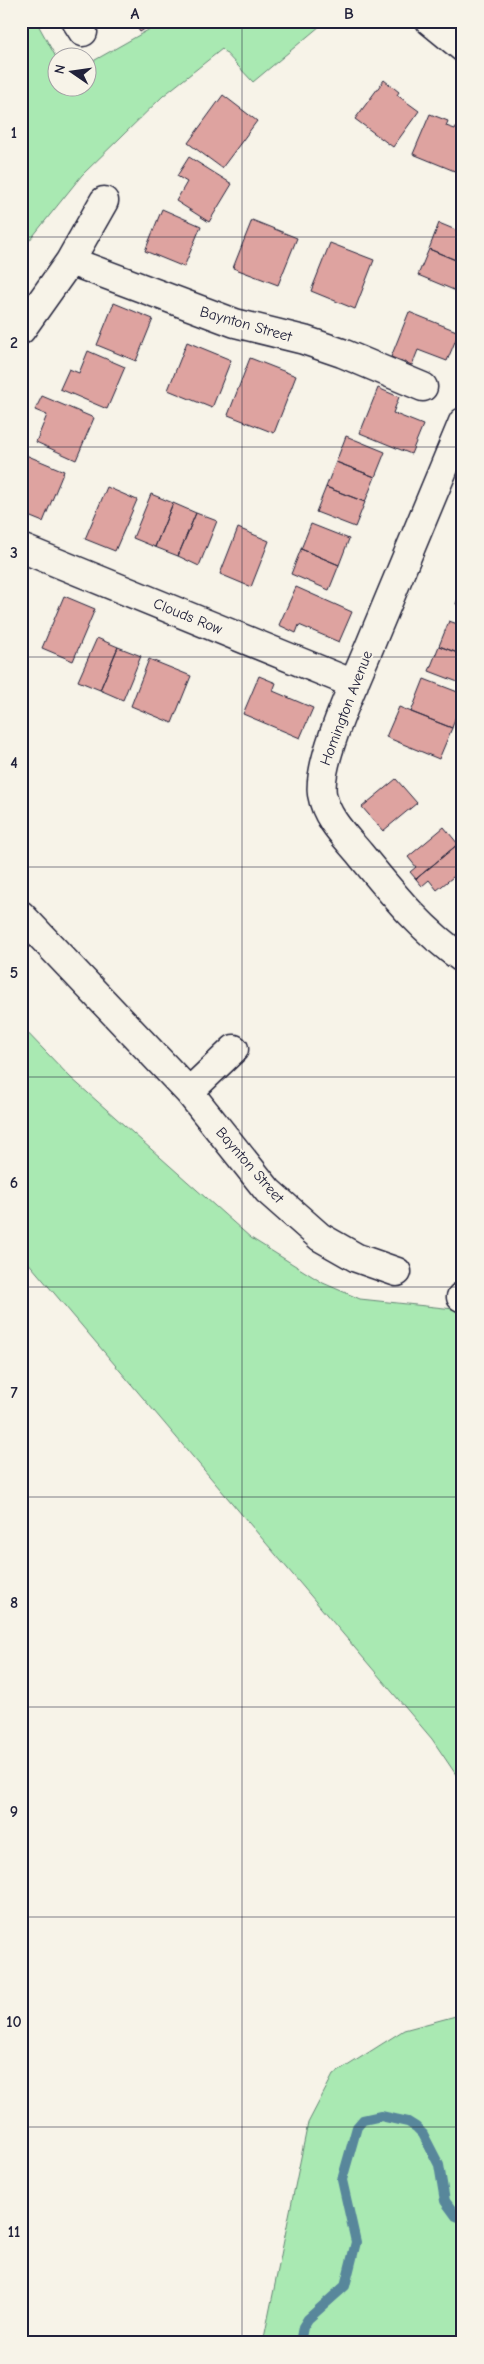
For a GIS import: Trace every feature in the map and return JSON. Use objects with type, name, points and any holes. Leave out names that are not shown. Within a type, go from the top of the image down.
[{"type":"street","points":[[430,21],[463,48]]},
{"type":"street","points":[[21,330],[35,314],[70,261],[104,201]]},
{"type":"street","name":"Baynton Street","points":[[70,261],[235,324],[304,340],[342,353],[423,386]]},
{"type":"street","name":"Homington Avenue","points":[[463,422],[354,684],[321,776],[322,794],[327,810],[338,828],[415,920],[440,943],[463,959]]},
{"type":"street","name":"Clouds Row","points":[[21,548],[354,684]]},
{"type":"street","name":"Baynton Street","points":[[21,915],[189,1092],[268,1190],[320,1237],[357,1258],[397,1272]]},
{"type":"street","points":[[189,1092],[234,1049]]},
{"type":"green space","points":[[21,21],[36,21],[51,48],[48,48],[48,98],[98,98],[98,58],[164,21],[326,21],[253,82],[222,49],[163,96],[82,175],[21,251]]},
{"type":"green space","points":[[21,1026],[70,1077],[251,1238],[323,1283],[360,1299],[463,1310],[463,1785],[432,1739],[21,1254]]},
{"type":"green space","points":[[463,2014],[463,2343],[263,2343],[308,2123],[333,2075],[404,2030]]},
{"type":"building","points":[[133,21],[157,21],[140,32]]},
{"type":"building","points":[[384,80],[399,92],[397,95],[419,111],[393,147],[355,119]]},
{"type":"building","points":[[223,95],[257,121],[222,168],[188,143]]},
{"type":"building","points":[[430,114],[448,121],[446,126],[455,129],[461,116],[463,117],[463,157],[457,172],[413,154]]},
{"type":"building","points":[[189,157],[232,184],[209,222],[176,201],[187,182],[177,176]]},
{"type":"building","points":[[162,209],[201,226],[184,267],[145,251]]},
{"type":"building","points":[[252,220],[297,238],[278,285],[233,268]]},
{"type":"building","points":[[439,223],[463,233],[463,263],[429,249]]},
{"type":"building","points":[[330,243],[374,260],[355,309],[311,291]]},
{"type":"building","points":[[429,249],[463,263],[461,293],[418,275]]},
{"type":"building","points":[[114,303],[153,319],[136,361],[97,345]]},
{"type":"building","points":[[409,312],[459,332],[447,361],[418,350],[412,365],[391,357]]},
{"type":"building","points":[[187,342],[231,360],[212,408],[168,390]]},
{"type":"building","points":[[88,351],[125,367],[107,409],[60,389],[69,369],[79,373]]},
{"type":"building","points":[[250,358],[296,376],[274,433],[228,415]]},
{"type":"building","points":[[378,388],[399,397],[393,413],[423,425],[411,454],[360,433]]},
{"type":"building","points":[[42,396],[94,418],[76,460],[36,442],[47,415],[35,410]]},
{"type":"building","points":[[346,436],[385,452],[375,477],[336,462]]},
{"type":"building","points":[[21,453],[64,471],[43,522],[21,513],[25,503],[21,502]]},
{"type":"building","points":[[336,462],[375,477],[365,502],[326,487]]},
{"type":"building","points":[[107,487],[137,500],[115,551],[85,539]]},
{"type":"building","points":[[326,487],[365,502],[355,527],[316,512]]},
{"type":"building","points":[[151,494],[173,503],[155,547],[133,538]]},
{"type":"building","points":[[173,503],[196,513],[178,556],[155,547]]},
{"type":"building","points":[[196,513],[217,521],[199,566],[178,556]]},
{"type":"building","points":[[311,524],[349,539],[339,565],[301,549]]},
{"type":"building","points":[[238,528],[269,541],[251,587],[220,574]]},
{"type":"building","points":[[301,549],[339,565],[329,590],[291,574]]},
{"type":"building","points":[[463,586],[463,607],[456,604]]},
{"type":"building","points":[[296,587],[352,612],[339,642],[299,625],[296,633],[279,625]]},
{"type":"building","points":[[64,596],[95,609],[73,661],[42,648]]},
{"type":"building","points":[[449,621],[463,626],[463,655],[439,646]]},
{"type":"building","points":[[97,638],[118,647],[100,690],[78,681]]},
{"type":"building","points":[[439,646],[463,655],[463,684],[429,671]]},
{"type":"building","points":[[118,647],[141,656],[123,700],[100,690]]},
{"type":"building","points":[[149,659],[191,676],[172,723],[131,706]]},
{"type":"building","points":[[259,676],[276,683],[273,691],[313,708],[300,738],[243,714]]},
{"type":"building","points":[[424,679],[463,694],[452,728],[411,712]]},
{"type":"building","points":[[399,707],[452,728],[439,759],[386,737]]},
{"type":"building","points":[[396,779],[417,803],[383,831],[362,807]]},
{"type":"building","points":[[444,827],[458,844],[416,879],[410,872],[416,867],[408,857]]},
{"type":"building","points":[[458,844],[463,850],[463,869],[437,890],[429,880],[422,886],[416,879]]},
{"type":"waterway","points":[[300,2343],[303,2327],[308,2319],[345,2286],[356,2242],[342,2180],[357,2127],[363,2120],[381,2116],[408,2122],[416,2127],[423,2134],[439,2165],[445,2201],[456,2216],[463,2219]]}]
